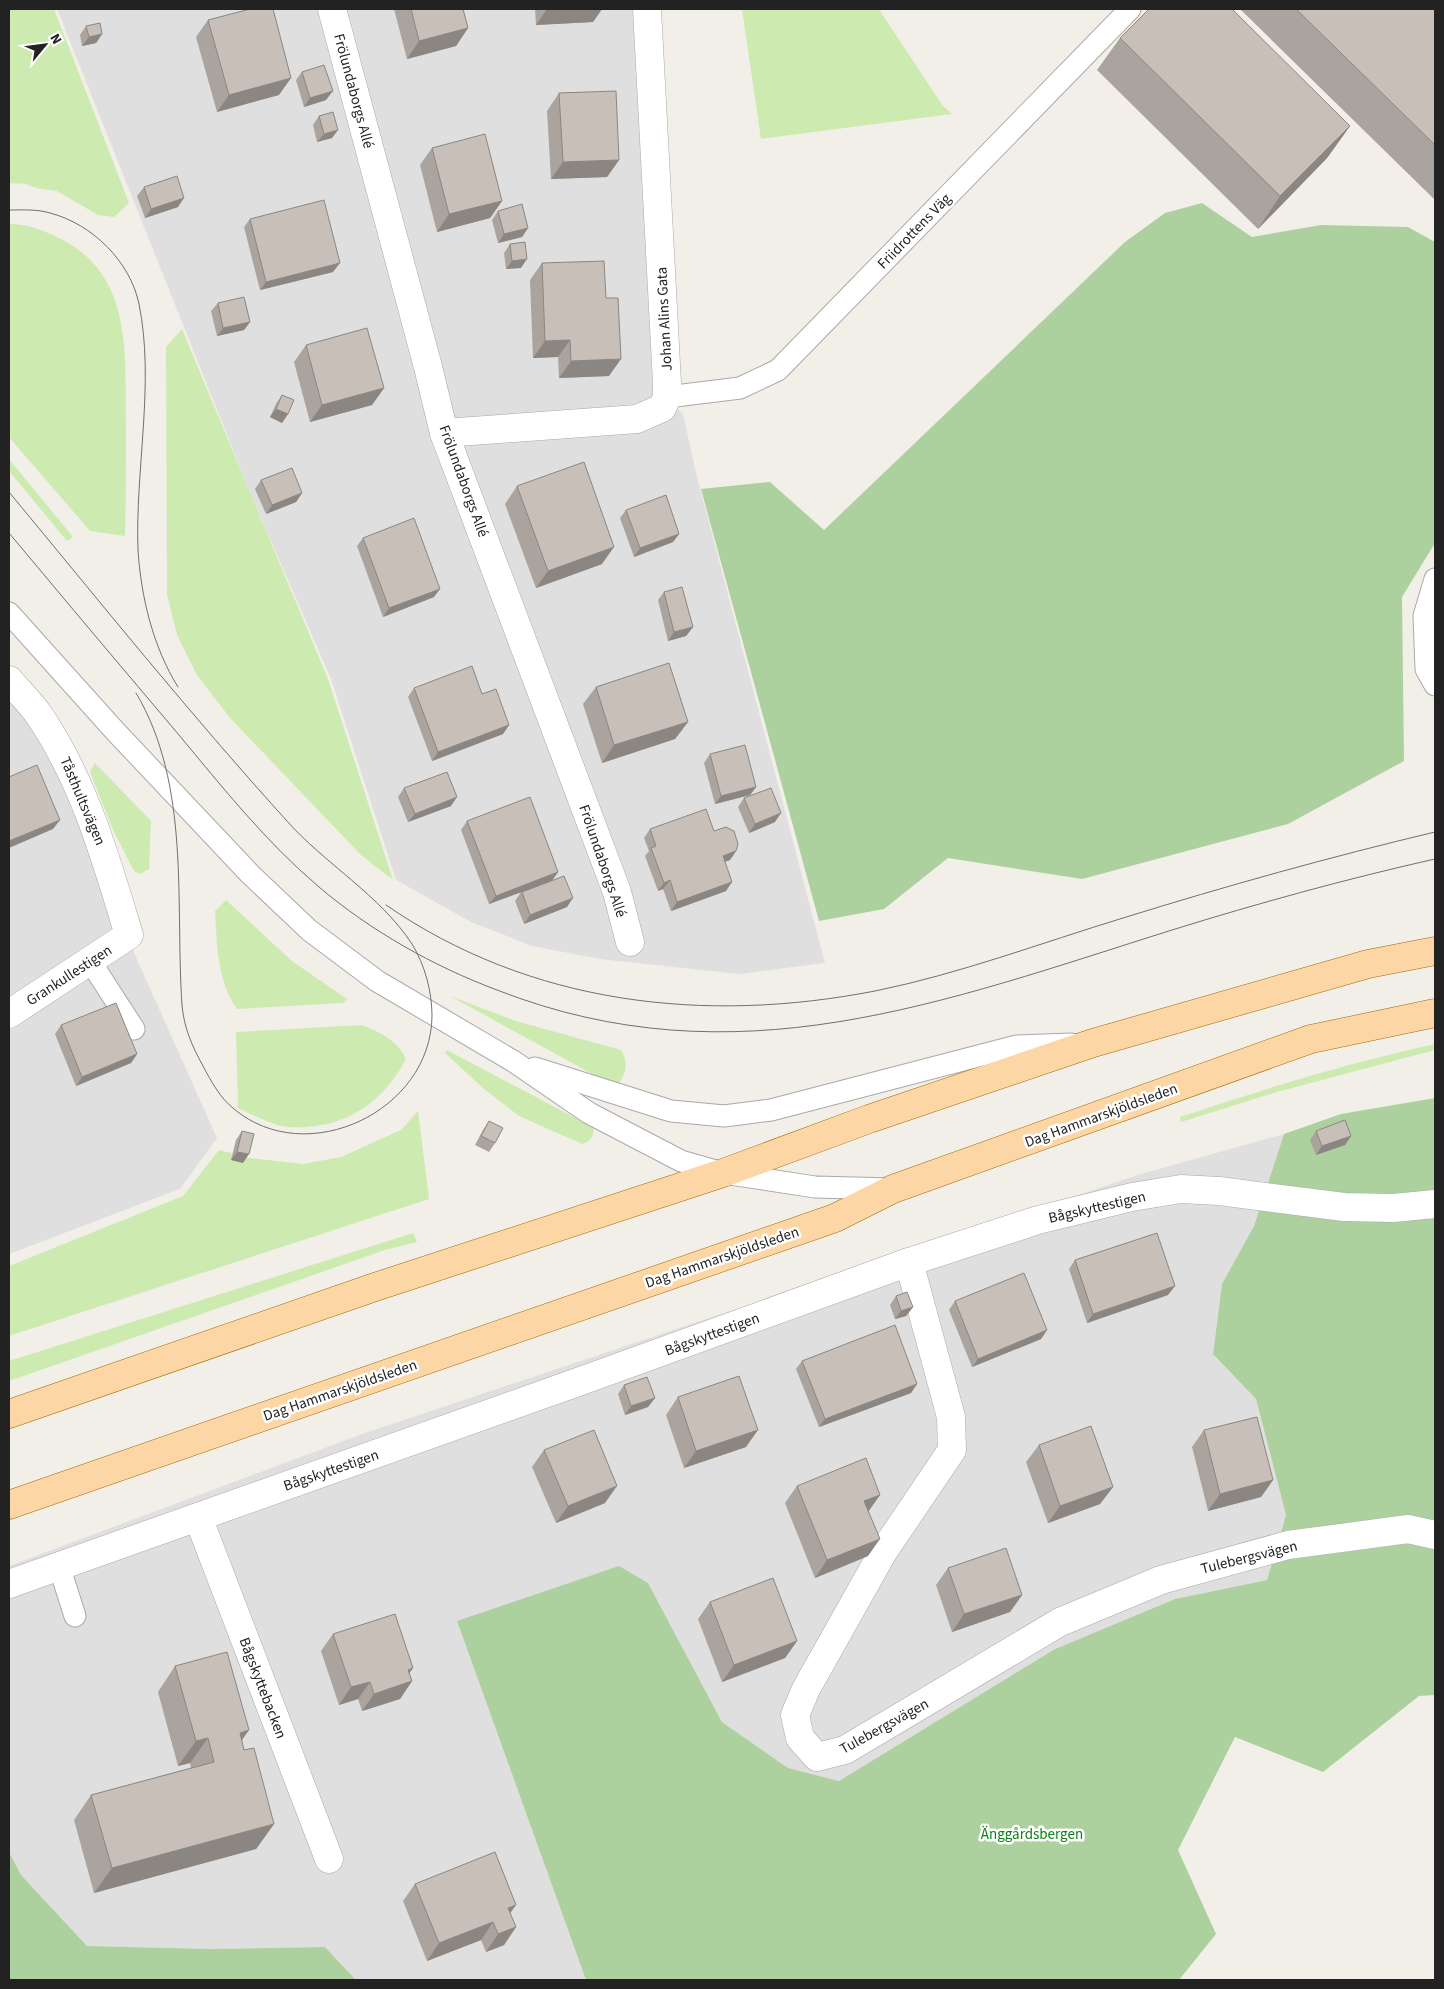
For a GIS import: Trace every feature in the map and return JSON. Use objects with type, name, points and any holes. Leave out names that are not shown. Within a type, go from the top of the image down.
[{"type":"main road","points":[[9,1414],[375,1287],[722,1174],[869,1119],[1093,1043],[1341,971],[1435,951]]},
{"type":"main road","name":"Dag Hammarskjöldsleden","points":[[9,1505],[835,1218],[893,1189],[1311,1039],[1435,1013]]},
{"type":"street","name":"Frölundaborgs Allé","points":[[332,9],[426,358],[444,433],[617,892],[630,942]]},
{"type":"street","name":"Johan Alins Gata","points":[[647,9],[667,397]]},
{"type":"street","points":[[444,433],[637,419],[662,408],[667,397]]},
{"type":"street","name":"Tåsthultsvägen","points":[[9,680],[38,713],[62,751],[104,848],[129,935]]},
{"type":"street","name":"Grankullestigen","points":[[9,1014],[129,935]]},
{"type":"street","name":"Bågskyttestigen","points":[[9,1584],[909,1262],[1038,1220],[1132,1197],[1182,1189],[1219,1191],[1344,1207],[1393,1208],[1435,1204]]},
{"type":"street","name":"Tulebergsvägen","points":[[909,1262],[951,1417],[952,1450],[883,1552],[806,1689],[795,1715],[800,1738],[817,1757],[845,1750],[1060,1622],[1161,1580],[1288,1545],[1408,1529],[1435,1534]]},
{"type":"street","name":"Bågskyttebacken","points":[[198,1517],[329,1859]]},
{"type":"lane","name":"Friidrottens Väg","points":[[667,397],[740,388],[778,370],[1130,9]]},
{"type":"lane","points":[[1435,579],[1424,616],[1426,669],[1435,685]]},
{"type":"lane","points":[[9,613],[115,731],[250,874],[309,930],[377,982],[514,1061],[589,1114],[681,1161],[722,1174],[815,1187],[893,1189]]},
{"type":"lane","points":[[90,961],[134,1029]]},
{"type":"lane","points":[[514,1061],[671,1111],[724,1116],[771,1110],[1017,1046],[1093,1043]]},
{"type":"lane","points":[[59,1566],[75,1616]]},
{"type":"shaded area","points":[[57,9],[639,9],[648,132],[652,384],[683,414],[696,473],[825,963],[739,974],[600,959],[532,946],[471,922],[396,880],[331,679],[249,490]]},
{"type":"shaded area","points":[[9,693],[54,758],[135,955],[217,1138],[180,1189],[9,1254]]},
{"type":"shaded area","points":[[1284,1134],[1254,1226],[1222,1284],[1213,1354],[1256,1399],[1286,1515],[1267,1580],[1175,1599],[1055,1649],[839,1781],[788,1768],[722,1722],[648,1583],[457,1621],[586,1980],[356,1980],[325,1947],[210,1949],[87,1946],[21,1875],[9,1852],[9,1566],[365,1433],[1141,1174]]},
{"type":"green space","points":[[9,9],[54,9],[129,203],[114,217],[98,215],[57,191],[36,188],[26,184],[9,183]]},
{"type":"green space","points":[[742,9],[882,9],[880,11],[943,106],[952,114],[761,139]]},
{"type":"green space","points":[[1202,203],[1252,237],[1321,225],[1408,227],[1435,242],[1435,543],[1402,597],[1404,761],[1288,824],[1082,879],[948,858],[884,909],[819,921],[701,489],[770,482],[824,530],[1125,242],[1165,213]]},
{"type":"green space","points":[[9,224],[29,226],[47,232],[83,253],[101,272],[112,294],[120,318],[126,369],[125,536],[90,531],[9,437]]},
{"type":"green space","points":[[182,329],[328,679],[393,880],[361,855],[230,718],[197,675],[177,635],[167,594],[166,347]]},
{"type":"green space","points":[[9,459],[73,537],[67,541],[9,471]]},
{"type":"green space","points":[[95,763],[151,821],[149,869],[140,874],[134,871],[113,830],[90,772]]},
{"type":"green space","points":[[226,900],[292,961],[347,999],[343,1003],[237,1009],[225,987],[219,962],[215,911]]},
{"type":"green space","points":[[450,996],[516,1021],[621,1050],[626,1063],[624,1075],[619,1083],[596,1076]]},
{"type":"green space","points":[[362,1025],[388,1038],[398,1047],[406,1059],[390,1084],[369,1104],[344,1118],[310,1127],[277,1125],[238,1108],[236,1032]]},
{"type":"green space","points":[[1435,1044],[1435,1050],[1277,1092],[1181,1122],[1180,1117],[1275,1087],[1370,1059]]},
{"type":"green space","points":[[447,1050],[594,1128],[591,1138],[588,1142],[582,1144],[519,1116],[484,1089],[445,1053]]},
{"type":"green space","name":"Änggårdsbergen","points":[[1435,1098],[1435,1695],[1419,1696],[1323,1772],[1235,1737],[1178,1850],[1216,1934],[1179,1980],[586,1980],[457,1621],[619,1566],[648,1583],[722,1722],[788,1768],[839,1781],[1055,1649],[1175,1599],[1267,1580],[1286,1515],[1256,1399],[1213,1354],[1222,1284],[1254,1226],[1284,1134],[1341,1114]]},
{"type":"green space","points":[[418,1111],[429,1199],[9,1336],[9,1266],[183,1196],[219,1150],[250,1158],[303,1164],[341,1157],[401,1130]]},
{"type":"green space","points":[[413,1233],[417,1242],[385,1250],[9,1381],[9,1361]]},
{"type":"green space","points":[[9,1852],[21,1875],[87,1946],[210,1949],[325,1947],[356,1980],[9,1980]]},
{"type":"building","points":[[250,9],[273,9],[291,78],[229,95],[208,20]]},
{"type":"building","points":[[411,9],[463,9],[468,28],[419,41]]},
{"type":"building","points":[[1149,9],[1232,9],[1350,126],[1280,196],[1120,38]]},
{"type":"building","points":[[1296,9],[1435,9],[1435,145]]},
{"type":"building","points":[[100,23],[102,34],[89,37],[86,26]]},
{"type":"building","points":[[324,65],[333,91],[310,98],[302,72]]},
{"type":"building","points":[[616,91],[619,160],[563,162],[559,93]]},
{"type":"building","points":[[333,112],[338,130],[324,134],[319,116]]},
{"type":"building","points":[[485,134],[502,201],[449,214],[432,148]]},
{"type":"building","points":[[177,176],[184,198],[151,209],[144,187]]},
{"type":"building","points":[[324,200],[340,263],[266,282],[250,219]]},
{"type":"building","points":[[522,204],[528,228],[504,234],[498,211]]},
{"type":"building","points":[[525,242],[527,259],[512,261],[510,244]]},
{"type":"building","points":[[604,261],[606,298],[618,298],[621,359],[571,361],[570,340],[545,341],[542,263]]},
{"type":"building","points":[[244,297],[250,322],[223,328],[218,303]]},
{"type":"building","points":[[367,328],[384,388],[322,405],[306,345]]},
{"type":"building","points":[[282,395],[294,400],[288,414],[276,409]]},
{"type":"building","points":[[584,462],[614,547],[548,571],[517,486]]},
{"type":"building","points":[[292,468],[302,493],[272,505],[261,480]]},
{"type":"building","points":[[666,495],[679,534],[640,548],[626,510]]},
{"type":"building","points":[[414,518],[440,589],[389,608],[363,538]]},
{"type":"building","points":[[682,587],[693,627],[674,632],[664,592]]},
{"type":"building","points":[[669,663],[688,722],[614,745],[596,687]]},
{"type":"building","points":[[472,666],[482,694],[496,689],[509,725],[438,752],[414,688]]},
{"type":"building","points":[[745,745],[756,787],[721,796],[710,754]]},
{"type":"building","points":[[37,765],[60,820],[9,841],[9,777]]},
{"type":"building","points":[[447,772],[457,797],[415,814],[404,788]]},
{"type":"building","points":[[771,788],[781,813],[755,824],[744,798]]},
{"type":"building","points":[[530,797],[558,872],[496,896],[467,821]]},
{"type":"building","points":[[706,809],[714,831],[726,827],[734,831],[738,844],[736,851],[723,856],[732,882],[677,902],[670,880],[664,883],[651,848],[656,846],[650,829]]},
{"type":"building","points":[[564,876],[573,898],[530,915],[522,892]]},
{"type":"building","points":[[116,1003],[137,1054],[82,1077],[61,1025]]},
{"type":"building","points":[[1345,1120],[1351,1136],[1322,1146],[1316,1131]]},
{"type":"building","points":[[489,1121],[503,1128],[495,1143],[481,1136]]},
{"type":"building","points":[[242,1131],[254,1134],[249,1154],[237,1152]]},
{"type":"building","points":[[1157,1233],[1175,1286],[1093,1314],[1075,1260]]},
{"type":"building","points":[[1024,1273],[1047,1330],[978,1359],[955,1301]]},
{"type":"building","points":[[907,1292],[913,1307],[901,1311],[896,1296]]},
{"type":"building","points":[[895,1325],[917,1384],[825,1419],[802,1361]]},
{"type":"building","points":[[739,1376],[758,1430],[696,1451],[678,1397]]},
{"type":"building","points":[[647,1377],[655,1398],[631,1406],[624,1385]]},
{"type":"building","points":[[1257,1417],[1273,1480],[1220,1494],[1204,1430]]},
{"type":"building","points":[[1091,1426],[1113,1487],[1060,1506],[1039,1445]]},
{"type":"building","points":[[594,1430],[617,1486],[568,1506],[544,1450]]},
{"type":"building","points":[[866,1458],[880,1495],[864,1501],[880,1539],[827,1560],[797,1486]]},
{"type":"building","points":[[1006,1548],[1022,1595],[964,1614],[948,1568]]},
{"type":"building","points":[[773,1578],[797,1641],[734,1665],[710,1602]]},
{"type":"building","points":[[395,1614],[413,1668],[408,1670],[412,1681],[374,1694],[370,1682],[351,1687],[333,1634]]},
{"type":"building","points":[[227,1652],[249,1730],[240,1733],[244,1750],[254,1748],[274,1824],[112,1868],[91,1795],[214,1762],[208,1738],[196,1741],[175,1666]]},
{"type":"building","points":[[495,1852],[516,1905],[508,1908],[516,1927],[498,1934],[493,1922],[439,1943],[415,1884]]},
{"type":"tram line","points":[[9,210],[45,212],[66,218],[80,226],[94,235],[118,259],[134,288],[139,304],[145,364],[138,550],[142,586],[150,621],[169,672],[178,687]]},
{"type":"tram line","points":[[9,492],[250,780],[301,836],[384,910],[399,926],[417,952],[427,979],[432,1007],[426,1050],[411,1079],[388,1103],[360,1121],[328,1131],[296,1134],[263,1126],[234,1109],[224,1100],[199,1059],[187,1029],[182,1005],[179,886],[173,805],[165,766],[153,729],[136,693]]},
{"type":"tram line","points":[[9,533],[246,814],[281,852],[319,887],[381,933],[450,970],[497,990],[585,1017],[671,1030],[755,1031],[838,1022],[921,1005],[1003,983],[1270,901],[1435,859]]},
{"type":"tram line","points":[[386,905],[442,939],[500,965],[560,985],[621,998],[684,1005],[747,1006],[811,1001],[875,991],[938,976],[1239,883],[1356,851],[1435,832]]}]
